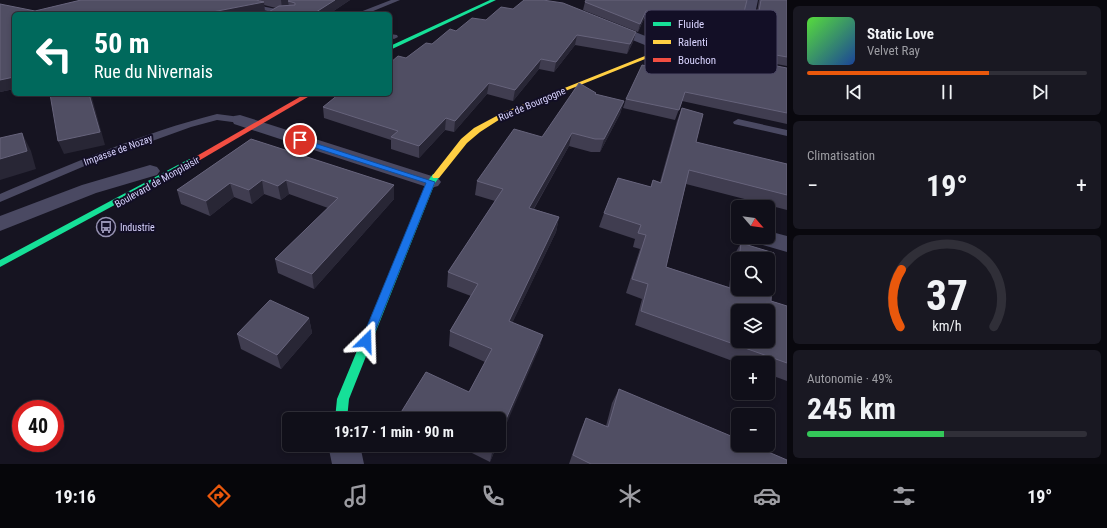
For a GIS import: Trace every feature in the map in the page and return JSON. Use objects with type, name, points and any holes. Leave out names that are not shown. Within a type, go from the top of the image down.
[{"type":"main road","points":[[392,37],[476,0]]},
{"type":"main road","points":[[392,47],[494,0]]},
{"type":"main road","name":"Rue de Bourgogne","points":[[342,412],[343,399],[431,182],[464,141],[491,121],[506,113],[645,58]]},
{"type":"main road","name":"Boulevard de Monplaisir","points":[[0,264],[91,218],[244,121],[305,96]]},
{"type":"main road","name":"Boulevard de Monplaisir","points":[[109,192],[154,169]]},
{"type":"street","points":[[750,10],[752,0]]},
{"type":"street","points":[[596,20],[645,40]]},
{"type":"street","points":[[244,121],[431,182]]},
{"type":"street","name":"Boulevard de Monplaisir","points":[[0,224],[89,189],[154,169]]},
{"type":"street","points":[[775,241],[787,244]]},
{"type":"street","points":[[345,452],[348,464]]},
{"type":"lane","points":[[364,12],[397,0]]},
{"type":"lane","points":[[261,8],[281,12]]},
{"type":"lane","name":"Impasse de Nozay","points":[[0,198],[90,160],[187,125],[217,117],[244,121]]},
{"type":"lane","points":[[738,122],[787,133]]},
{"type":"building","points":[[81,0],[256,0],[264,2],[212,12],[12,12],[12,77],[0,80],[0,4],[35,11]]},
{"type":"building","points":[[335,0],[316,12],[268,12],[279,6],[295,5],[295,3],[288,1]]},
{"type":"building","points":[[524,0],[543,0],[563,3],[636,32],[630,44],[577,35],[556,62],[541,59],[515,90],[489,83],[455,121],[446,118],[419,146],[391,137],[398,131],[323,107],[337,96],[392,96],[392,61],[398,56],[406,58],[426,43],[432,44],[450,29],[456,31],[472,18],[486,20],[501,7],[513,9]]},
{"type":"building","points":[[586,0],[747,0],[744,10],[645,10],[640,24],[585,2]]},
{"type":"building","points":[[761,0],[787,0],[787,57],[777,55],[777,10],[759,10]]},
{"type":"building","points":[[642,65],[645,66],[645,74],[777,74],[777,66],[787,68],[787,113],[685,92],[679,110],[626,99]]},
{"type":"building","points":[[579,83],[596,93],[595,94],[624,101],[604,139],[595,139],[572,133],[529,208],[559,217],[509,321],[543,335],[506,419],[506,412],[401,412],[426,372],[469,392],[492,349],[450,331],[478,284],[448,272],[503,189],[477,181],[514,129],[542,137]]},
{"type":"building","points":[[50,96],[90,96],[100,132],[58,141]]},
{"type":"building","points":[[682,108],[703,114],[696,142],[787,164],[787,195],[689,170],[666,267],[731,288],[731,296],[771,296],[771,301],[787,306],[787,363],[775,359],[775,356],[767,356],[745,348],[775,348],[775,304],[731,304],[731,343],[641,311],[648,284],[632,279],[646,235],[638,233],[641,225],[604,213],[618,178],[651,187],[653,180],[661,183]]},
{"type":"building","points":[[22,133],[27,151],[0,159],[0,138]]},
{"type":"building","points":[[251,139],[394,185],[312,274],[275,259],[338,198],[286,180],[278,186],[262,180],[249,190],[230,183],[206,201],[177,190]]},
{"type":"building","points":[[741,244],[771,252],[740,252]]},
{"type":"building","points":[[270,300],[309,318],[277,355],[237,334]]},
{"type":"building","points":[[619,389],[731,436],[731,452],[768,452],[787,460],[787,464],[591,464],[573,455],[586,418],[608,427]]},
{"type":"traffic: fast","points":[[392,47],[494,0]]},
{"type":"traffic: fast","points":[[0,264],[192,161]]},
{"type":"traffic: fast","points":[[342,412],[343,399],[431,182],[436,176]]},
{"type":"traffic: slow","points":[[436,176],[464,141],[477,130],[506,113],[645,58]]},
{"type":"traffic: jam","points":[[192,161],[306,96]]},
{"type":"place","name":"Industrie","points":[[106,227]]},
{"type":"route","points":[[300,140],[431,182],[366,341]]}]
